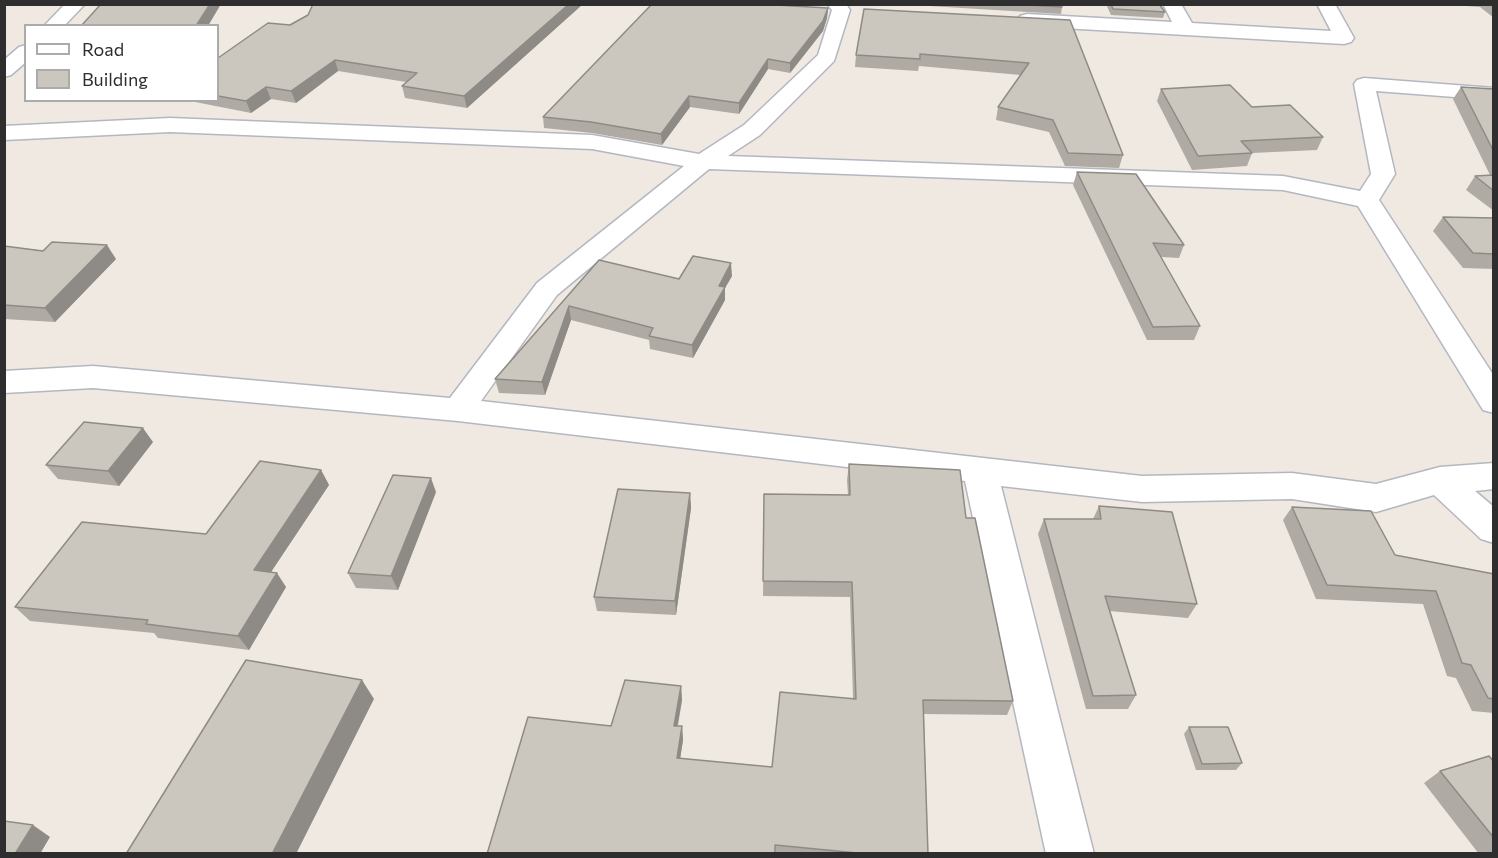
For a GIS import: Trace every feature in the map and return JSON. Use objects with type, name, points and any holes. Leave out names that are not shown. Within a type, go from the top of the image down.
[{"type":"street","points":[[55,24],[76,4]]},
{"type":"street","points":[[1172,4],[1185,28]]},
{"type":"street","points":[[1326,4],[1354,61],[1383,174],[1367,200]]},
{"type":"street","points":[[458,410],[547,289],[703,162],[752,130],[827,57],[840,9]]},
{"type":"street","points":[[1007,19],[1185,28],[1354,61],[1494,94]]},
{"type":"street","points":[[4,71],[24,53]]},
{"type":"street","points":[[4,133],[170,125],[580,142],[703,162],[1283,183],[1367,200],[1494,402]]},
{"type":"street","points":[[4,382],[93,377],[458,410],[1142,489],[1292,486],[1376,498],[1440,480],[1494,476]]},
{"type":"street","points":[[980,471],[1070,854]]},
{"type":"street","points":[[1440,480],[1494,530]]},
{"type":"building","points":[[101,4],[210,4],[197,24],[83,24]]},
{"type":"building","points":[[313,4],[569,4],[464,96],[402,86],[417,73],[335,60],[291,91],[266,87],[246,101],[219,96],[219,57],[268,23],[290,25],[308,15]]},
{"type":"building","points":[[652,4],[758,4],[828,8],[823,21],[790,63],[768,59],[739,103],[689,96],[661,134],[591,122],[543,117]]},
{"type":"building","points":[[1012,4],[1061,4],[1062,7]]},
{"type":"building","points":[[1111,4],[1159,4],[1165,12],[1113,9]]},
{"type":"building","points":[[864,9],[1070,20],[1123,155],[1068,153],[1053,120],[998,107],[1029,63],[920,54],[920,59],[856,55]]},
{"type":"building","points":[[1230,85],[1252,107],[1290,105],[1323,137],[1241,141],[1252,153],[1198,156],[1161,89]]},
{"type":"building","points":[[1461,87],[1494,89],[1494,152]]},
{"type":"building","points":[[1077,172],[1136,174],[1184,245],[1153,243],[1200,326],[1153,327]]},
{"type":"building","points":[[1494,175],[1494,191],[1475,176]]},
{"type":"building","points":[[1443,217],[1494,218],[1494,254],[1473,253]]},
{"type":"building","points":[[52,242],[107,245],[45,308],[4,305],[4,246],[43,251]]},
{"type":"building","points":[[693,256],[731,263],[719,286],[725,287],[692,345],[649,336],[653,328],[569,306],[542,382],[495,379],[599,260],[679,279]]},
{"type":"building","points":[[84,422],[143,428],[108,471],[46,465]]},
{"type":"building","points":[[260,461],[321,470],[254,570],[277,573],[238,636],[146,624],[148,620],[15,607],[82,522],[206,534]]},
{"type":"building","points":[[849,464],[960,470],[966,518],[975,518],[1013,701],[923,700],[928,854],[868,854],[775,845],[775,854],[487,854],[528,717],[611,726],[625,680],[681,686],[674,726],[682,726],[677,758],[772,767],[780,692],[856,699],[852,582],[763,581],[764,494],[850,495]]},
{"type":"building","points":[[393,475],[431,478],[391,576],[348,573]]},
{"type":"building","points":[[618,489],[690,493],[675,601],[594,597]]},
{"type":"building","points":[[1099,506],[1172,512],[1197,604],[1105,596],[1136,695],[1093,696],[1044,519],[1101,519]]},
{"type":"building","points":[[1292,507],[1371,511],[1395,555],[1494,574],[1494,699],[1488,698],[1471,665],[1462,663],[1436,591],[1327,585]]},
{"type":"building","points":[[246,660],[362,680],[272,854],[126,854]]},
{"type":"building","points":[[1189,727],[1228,727],[1242,763],[1202,764]]},
{"type":"building","points":[[1489,756],[1494,762],[1494,838],[1440,771]]},
{"type":"building","points":[[4,821],[33,825],[15,854],[4,854]]}]
